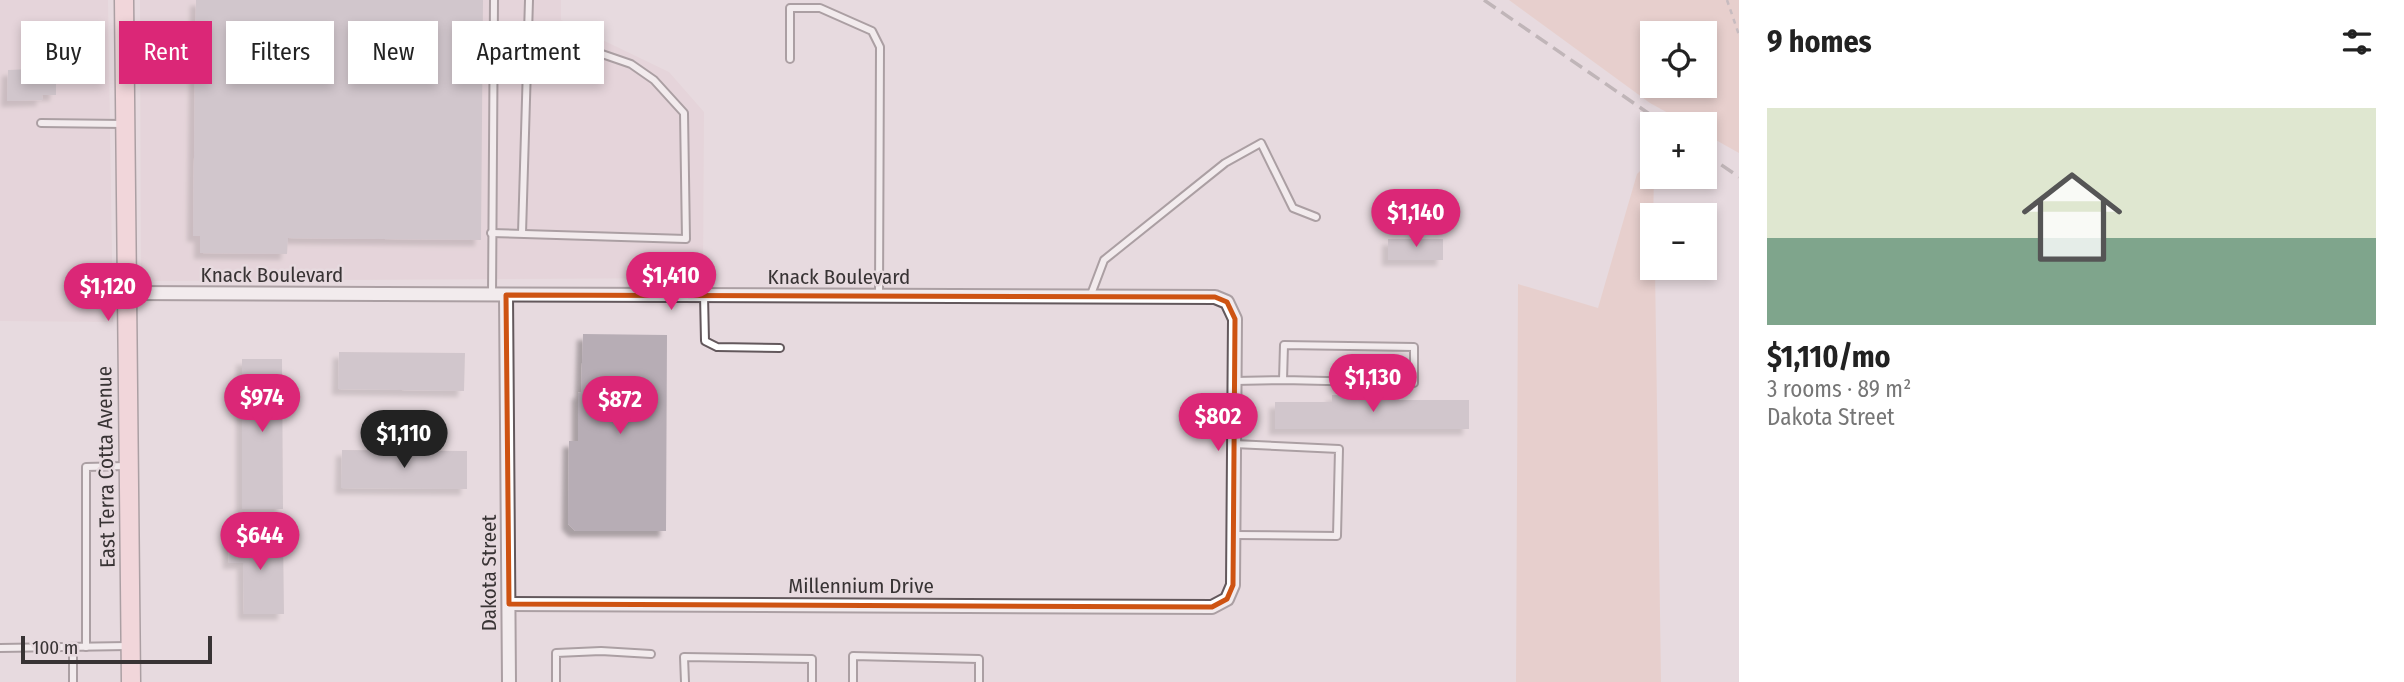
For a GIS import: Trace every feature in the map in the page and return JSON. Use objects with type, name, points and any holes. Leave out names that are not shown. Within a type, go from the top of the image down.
[{"type":"main road","name":"East Terra Cotta Avenue","points":[[124,0],[131,682]]},
{"type":"street","name":"Knack Boulevard","points":[[127,293],[1215,297],[1227,302],[1235,319],[1235,382]]},
{"type":"street","name":"Dakota Street","points":[[506,295],[509,682]]},
{"type":"street","points":[[1234,535],[1235,382]]},
{"type":"street","name":"Millennium Drive","points":[[509,604],[1212,607],[1227,599],[1233,585],[1234,535]]},
{"type":"lane","points":[[494,0],[494,21]]},
{"type":"lane","points":[[528,21],[529,0]]},
{"type":"lane","points":[[790,59],[790,9],[820,8],[872,31],[880,47],[879,296]]},
{"type":"lane","points":[[491,233],[686,239],[684,113],[654,80],[631,64],[604,55]]},
{"type":"lane","points":[[492,295],[493,84]]},
{"type":"lane","points":[[522,233],[526,84]]},
{"type":"lane","points":[[41,123],[125,124]]},
{"type":"lane","points":[[1090,296],[1104,260],[1225,163],[1261,144],[1293,208],[1316,217]]},
{"type":"lane","points":[[704,295],[705,341],[717,347],[780,348]]},
{"type":"lane","points":[[1235,382],[1283,380],[1414,383],[1414,347],[1284,345],[1283,380]]},
{"type":"lane","points":[[1234,444],[1339,449],[1337,536],[1234,535]]},
{"type":"lane","points":[[86,647],[86,467],[128,466]]},
{"type":"lane","points":[[0,648],[130,646]]},
{"type":"lane","points":[[73,647],[73,682]]},
{"type":"lane","points":[[556,682],[556,653],[601,651],[651,654]]},
{"type":"lane","points":[[853,682],[853,656],[979,659],[979,682]]},
{"type":"lane","points":[[685,682],[684,657],[812,659],[812,682]]},
{"type":"path","points":[[1727,0],[1739,35]]},
{"type":"highlighted area","points":[[506,295],[1215,297],[1227,302],[1235,319],[1233,585],[1227,599],[1212,607],[509,604]]},
{"type":"shaded area","points":[[0,0],[108,0],[113,322],[0,321]]},
{"type":"shaded area","points":[[140,0],[561,0],[563,21],[452,21],[452,84],[604,84],[604,41],[669,72],[704,112],[703,278],[141,281],[140,84],[212,84],[212,21],[140,21]]},
{"type":"shaded area","points":[[1509,0],[1739,0],[1739,153],[1717,141],[1717,112],[1666,112],[1643,98],[1717,98],[1717,21],[1640,21],[1640,96]]},
{"type":"shaded area","points":[[1640,171],[1640,189],[1654,189],[1653,203],[1640,203],[1640,280],[1655,280],[1661,682],[1516,682],[1518,284],[1598,308]]},
{"type":"building","points":[[196,0],[483,0],[483,21],[452,21],[452,84],[482,84],[481,240],[288,238],[287,254],[200,253],[200,236],[193,236],[195,84],[212,84],[212,21],[196,21]]},
{"type":"building","points":[[21,69],[21,84],[56,84],[56,95],[42,95],[43,100],[7,101],[8,70]]},
{"type":"building","points":[[1388,239],[1443,239],[1443,260],[1388,260]]},
{"type":"building","points":[[583,334],[667,335],[666,531],[575,531],[568,524],[569,441],[578,441],[578,393],[581,392]]},
{"type":"building","points":[[339,352],[465,353],[464,391],[338,389]]},
{"type":"building","points":[[242,359],[282,359],[283,509],[242,509]]},
{"type":"building","points":[[1332,395],[1368,395],[1368,400],[1469,400],[1469,429],[1275,429],[1275,402],[1332,402]]},
{"type":"building","points":[[342,450],[467,451],[467,489],[341,488]]},
{"type":"building","points":[[283,535],[284,614],[244,614],[243,563],[229,563],[228,536]]},
{"type":"railway","points":[[1484,0],[1647,112]]},
{"type":"railway","points":[[1717,162],[1739,177]]}]
